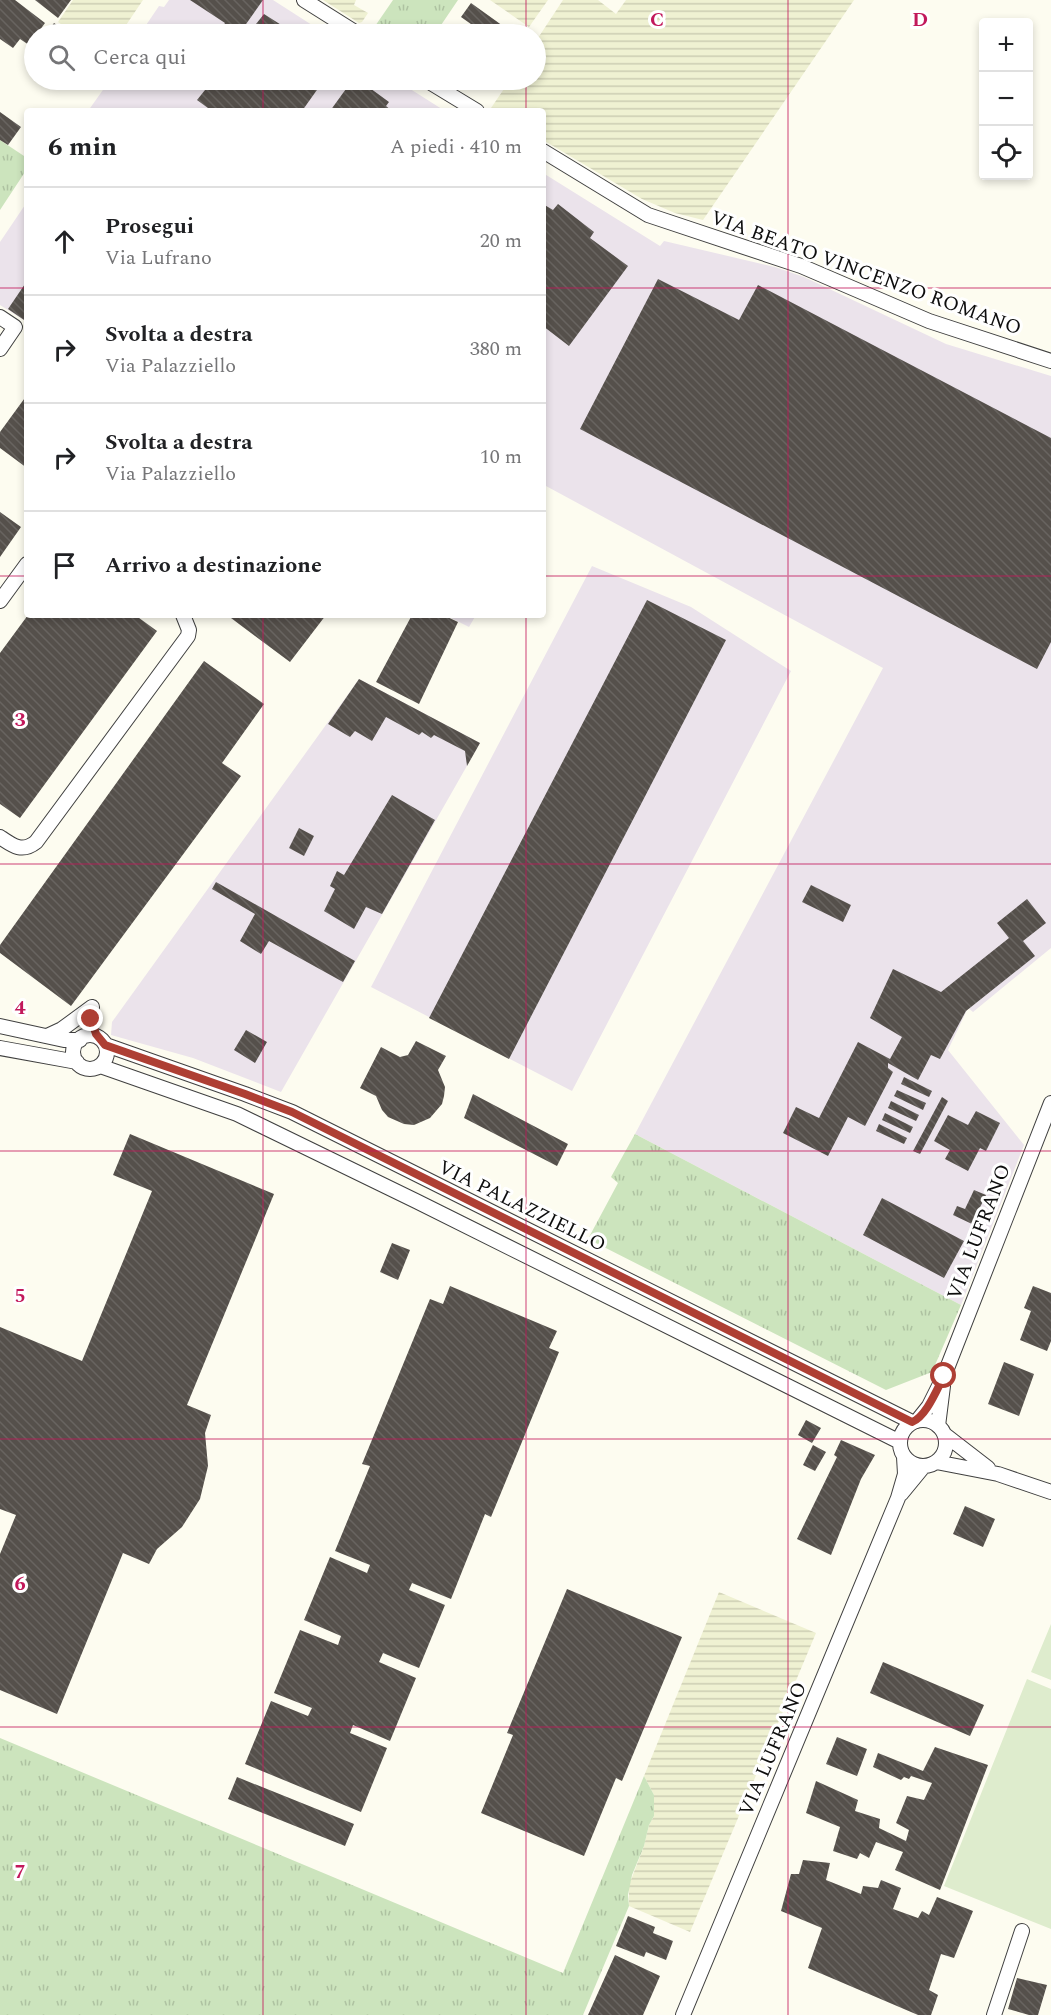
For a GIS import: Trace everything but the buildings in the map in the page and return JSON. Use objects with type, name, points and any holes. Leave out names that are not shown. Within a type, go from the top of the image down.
[{"type":"street","points":[[304,0],[342,24]]},
{"type":"street","points":[[442,90],[472,108]]},
{"type":"street","name":"VIA BEATO VINCENZO ROMANO","points":[[546,153],[648,215],[801,266],[929,321],[1051,361]]},
{"type":"street","points":[[0,317],[15,327],[0,349]]},
{"type":"street","points":[[0,601],[24,568]]},
{"type":"street","points":[[0,837],[14,847],[29,848],[36,842],[188,636],[189,630],[184,618]]},
{"type":"street","points":[[47,1036],[62,1029],[92,1007]]},
{"type":"street","name":"VIA PALAZZIELLO","points":[[0,1026],[64,1040],[93,1040],[292,1112],[915,1421]]},
{"type":"street","points":[[100,1066],[106,1057],[93,1040],[74,1050],[80,1066],[90,1069],[100,1066],[237,1114],[900,1442]]},
{"type":"street","points":[[0,1048],[77,1062]]},
{"type":"street","name":"VIA LUFRANO","points":[[915,1421],[929,1406],[944,1376],[1051,1103]]},
{"type":"street","name":"VIA LUFRANO","points":[[941,1430],[944,1376]]},
{"type":"street","points":[[898,1498],[905,1474],[900,1442],[903,1431],[915,1421],[932,1422],[977,1461],[998,1474]]},
{"type":"street","points":[[898,1498],[945,1449],[941,1430]]},
{"type":"street","points":[[904,1457],[916,1465],[930,1463],[998,1474],[1051,1492]]},
{"type":"street","name":"VIA LUFRANO","points":[[683,2015],[898,1498]]},
{"type":"street","points":[[994,2015],[1022,1931]]},
{"type":"shaded area","points":[[169,0],[273,0],[310,24],[147,24],[159,6],[164,7]]},
{"type":"shaded area","points":[[103,90],[412,90],[440,108],[90,108]]},
{"type":"shaded area","points":[[546,175],[660,246],[664,241],[775,267],[804,277],[946,344],[1051,376],[1051,948],[973,1012],[968,1008],[948,1050],[1024,1145],[961,1305],[635,1134],[883,668],[546,486]]},
{"type":"shaded area","points":[[24,206],[24,320],[0,305],[0,242]]},
{"type":"shaded area","points":[[592,566],[691,607],[791,671],[572,1091],[371,987]]},
{"type":"shaded area","points":[[451,618],[474,618],[469,627]]},
{"type":"shaded area","points":[[359,679],[480,743],[281,1092],[193,1058],[111,1035],[112,1022]]},
{"type":"green space","points":[[73,0],[143,0],[127,24],[61,24],[58,22]]},
{"type":"green space","points":[[323,0],[356,0],[354,5],[368,13],[359,23]]},
{"type":"green space","points":[[393,0],[458,0],[442,24],[376,24]]},
{"type":"green space","points":[[490,0],[548,0],[531,24],[525,24]]},
{"type":"green space","points":[[563,0],[598,0],[616,14],[626,0],[854,0],[703,220],[675,213],[642,199],[546,142],[546,108],[491,108],[503,90],[546,90],[546,26]]},
{"type":"green space","points":[[0,140],[24,156],[24,174],[0,210]]},
{"type":"green space","points":[[635,1134],[961,1305],[932,1372],[886,1390],[588,1239],[618,1183],[611,1177]]},
{"type":"green space","points":[[719,1592],[816,1633],[690,1932],[629,1906],[629,1885],[654,1816],[654,1795],[644,1776]]},
{"type":"green space","points":[[1051,1624],[1051,1680],[1031,1672]]},
{"type":"green space","points":[[1027,1679],[1051,1689],[1051,1929],[944,1886]]},
{"type":"green space","points":[[0,1738],[563,1973],[644,1776],[654,1795],[654,1816],[632,1875],[628,1895],[629,1906],[583,2015],[0,2015]]},
{"type":"route","points":[[91,1019],[96,1034],[105,1045],[292,1112],[912,1422],[917,1421],[929,1406],[944,1376]]}]
